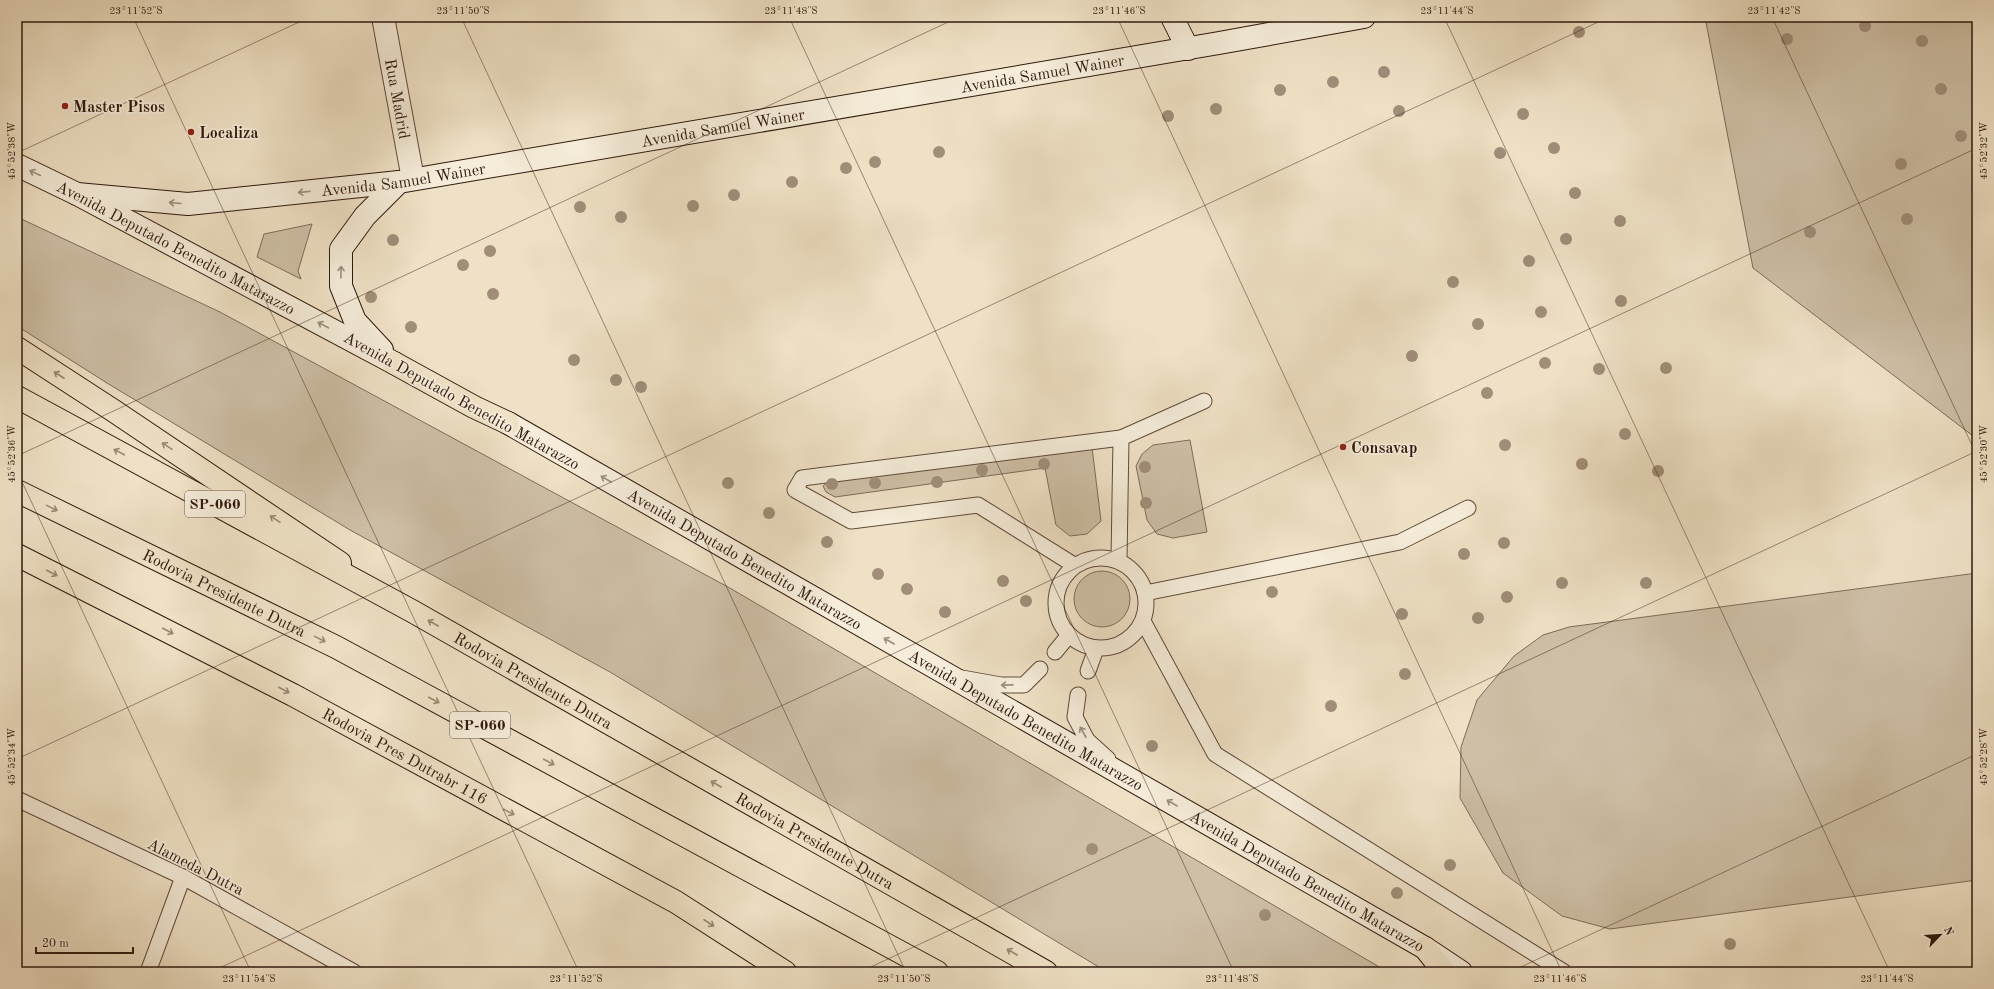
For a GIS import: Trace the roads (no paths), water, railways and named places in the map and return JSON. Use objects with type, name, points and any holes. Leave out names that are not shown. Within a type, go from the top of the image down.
[{"type":"main road","name":"Rua Madrid","points":[[383,17],[406,181]]},
{"type":"main road","points":[[1172,17],[1188,49]]},
{"type":"main road","name":"Avenida Samuel Wainer","points":[[77,194],[188,204],[406,181],[1188,49],[1364,17]]},
{"type":"main road","name":"Avenida Deputado Benedito Matarazzo","points":[[17,165],[77,194],[474,407],[508,423],[1425,948],[1461,972]]},
{"type":"main road","points":[[394,363],[355,321],[341,286],[342,249],[365,216],[406,181]]},
{"type":"main road","points":[[17,348],[114,411],[412,611]]},
{"type":"main road","name":"Rodovia Presidente Dutra","points":[[17,397],[412,611],[1046,972]]},
{"type":"main road","name":"Rodovia Presidente Dutra","points":[[17,491],[336,647],[937,972]]},
{"type":"main road","name":"Rodovia Pres Dutrabr 116","points":[[17,555],[294,695],[669,898],[784,972]]},
{"type":"main road","points":[[1425,948],[1444,972]]},
{"type":"lane","points":[[1074,565],[978,504],[851,521],[795,490],[802,478],[1121,438],[1204,401]]},
{"type":"lane","points":[[1119,560],[1121,438]]},
{"type":"lane","points":[[1146,593],[1400,542],[1468,508]]},
{"type":"lane","points":[[1103,557],[1119,560],[1131,568],[1140,579],[1146,593],[1147,607],[1143,621],[1135,634],[1124,642],[1111,647],[1096,649],[1081,644],[1068,635],[1059,622],[1055,607],[1057,591],[1063,576],[1074,565],[1088,558],[1103,557]]},
{"type":"lane","points":[[1143,621],[1216,754],[1564,972]]},
{"type":"lane","points":[[1055,652],[1068,635]]},
{"type":"lane","points":[[1088,671],[1096,649]]},
{"type":"lane","points":[[949,675],[1000,685],[1024,685],[1040,669]]},
{"type":"lane","points":[[1078,695],[1075,717],[1087,740],[1130,779]]},
{"type":"lane","name":"Alameda Dutra","points":[[17,799],[182,877],[354,972]]},
{"type":"lane","points":[[148,972],[182,877]]},
{"type":"place","name":"Master Pisos","points":[[65,106]]},
{"type":"place","name":"Localiza","points":[[191,132]]},
{"type":"place","name":"Consavap","points":[[1343,447]]}]
